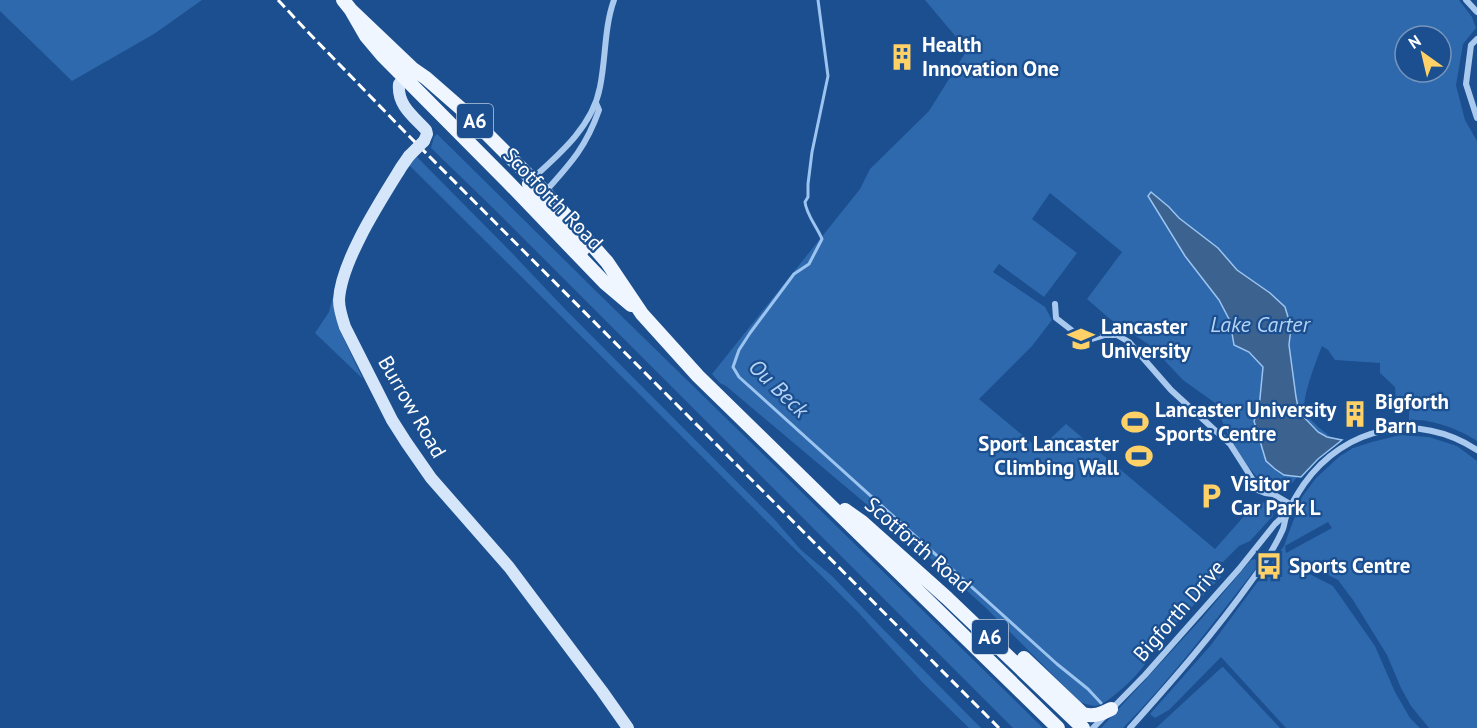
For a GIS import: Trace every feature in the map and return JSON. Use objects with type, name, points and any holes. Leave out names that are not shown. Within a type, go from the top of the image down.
[{"type":"main road","name":"Scotforth Road","points":[[347,5],[366,36],[607,262],[642,314]]},
{"type":"main road","name":"Scotforth Road","points":[[408,73],[426,78],[466,113],[533,179],[535,196],[605,283],[642,314],[698,376],[1058,728]]},
{"type":"main road","name":"Scotforth Road","points":[[798,474],[862,522],[993,640],[1083,728]]},
{"type":"main road","points":[[862,522],[900,546],[966,603],[1083,714],[1101,714],[1111,709]]},
{"type":"street","points":[[533,179],[567,147],[596,103],[614,0]]},
{"type":"street","points":[[1466,0],[1477,12]]},
{"type":"street","points":[[1477,39],[1471,45],[1466,84],[1477,118]]},
{"type":"street","name":"Burrow Road","points":[[408,73],[399,84],[400,98],[406,109],[426,130],[427,134],[424,141],[402,166],[361,235],[342,282],[339,300],[345,327],[392,420],[412,451],[431,478],[509,567],[627,728]]},
{"type":"street","points":[[535,196],[572,162],[587,140],[599,110],[596,103]]},
{"type":"street","points":[[1055,304],[1056,318],[1083,339],[1117,335],[1129,342],[1171,390],[1230,444],[1253,480],[1255,489],[1265,494],[1273,494],[1292,505]]},
{"type":"street","name":"Bigforth Drive","points":[[1093,728],[1191,625],[1275,524],[1287,513],[1304,484],[1333,453],[1357,438],[1400,428],[1424,429],[1447,435],[1477,450]]},
{"type":"street","name":"Bigforth Drive","points":[[1130,728],[1205,643],[1234,606],[1267,558],[1283,528],[1287,513]]},
{"type":"shaded area","points":[[0,0],[202,0],[154,34],[72,81],[0,11]]},
{"type":"shaded area","points":[[925,0],[1459,0],[1472,17],[1476,28],[1463,44],[1456,85],[1465,120],[1477,141],[1477,441],[1444,426],[1426,421],[1409,420],[1409,407],[1396,402],[1395,387],[1380,373],[1380,363],[1335,360],[1322,346],[1310,379],[1304,405],[1310,418],[1332,438],[1318,432],[1299,412],[1289,345],[1291,327],[1270,293],[1237,270],[1218,248],[1179,218],[1169,207],[1170,231],[1185,256],[1219,300],[1230,321],[1234,345],[1249,352],[1263,367],[1259,408],[1254,422],[1257,434],[1284,474],[1298,476],[1292,483],[1269,485],[1263,483],[1248,467],[1229,438],[1215,403],[1183,380],[1151,346],[1110,319],[1087,299],[1122,252],[1050,193],[1032,219],[1077,253],[1044,297],[999,264],[993,272],[1045,307],[1052,320],[1032,346],[979,399],[1039,449],[1066,424],[1215,549],[1254,505],[1261,502],[1269,504],[1273,516],[1250,541],[1239,546],[1223,562],[1216,562],[1221,577],[1147,653],[1149,656],[1147,661],[1127,684],[1111,698],[1097,706],[1080,702],[985,607],[935,562],[712,374],[860,189],[870,169],[929,111],[967,50]]},
{"type":"shaded area","points":[[437,134],[1043,728],[1013,728],[431,148]]},
{"type":"shaded area","points":[[417,157],[775,520],[801,550],[832,576],[981,728],[969,728],[923,683],[857,611],[408,164]]},
{"type":"shaded area","points":[[333,297],[339,329],[363,379],[315,333],[329,312]]},
{"type":"shaded area","points":[[1400,435],[1429,437],[1457,446],[1477,461],[1477,728],[1429,728],[1411,706],[1387,655],[1338,580],[1297,559],[1293,568],[1300,569],[1333,586],[1375,646],[1395,692],[1410,718],[1420,728],[1286,728],[1221,657],[1169,710],[1155,718],[1150,714],[1211,645],[1284,546],[1302,497],[1316,478],[1340,456],[1353,448]],"holes":[[[1328,522],[1332,528],[1286,553],[1285,546]]]},
{"type":"shaded area","points":[[1255,559],[1258,563],[1257,567],[1141,709],[1123,728],[1101,728],[1203,617],[1251,560]]},
{"type":"shaded area","points":[[1223,667],[1280,728],[1156,728],[1221,668]]},
{"type":"water","name":"Lake Carter","points":[[1151,192],[1179,218],[1218,248],[1237,270],[1270,293],[1285,307],[1291,327],[1289,345],[1299,412],[1318,432],[1327,437],[1342,440],[1318,459],[1301,477],[1284,475],[1266,461],[1254,421],[1259,408],[1263,367],[1249,352],[1234,345],[1230,321],[1219,300],[1185,256],[1148,196]]},
{"type":"waterway","name":"Ou Beck","points":[[818,0],[828,76],[812,152],[808,197],[805,202],[822,239],[809,264],[794,274],[750,333],[739,350],[733,367],[739,377],[1101,703]]},
{"type":"railway","points":[[278,0],[405,132],[999,728]]},
{"type":"place","name":"Health Innovation One","points":[[902,57]]},
{"type":"place","name":"Lancaster University","points":[[1081,339]]},
{"type":"place","name":"Bigforth Barn","points":[[1355,414]]},
{"type":"place","name":"Lancaster University Sports Centre","points":[[1135,422]]},
{"type":"place","name":"Sport Lancaster Climbing Wall","points":[[1139,456]]},
{"type":"place","name":"Visitor Car Park L","points":[[1211,496]]},
{"type":"place","name":"Sports Centre","points":[[1269,566]]}]
